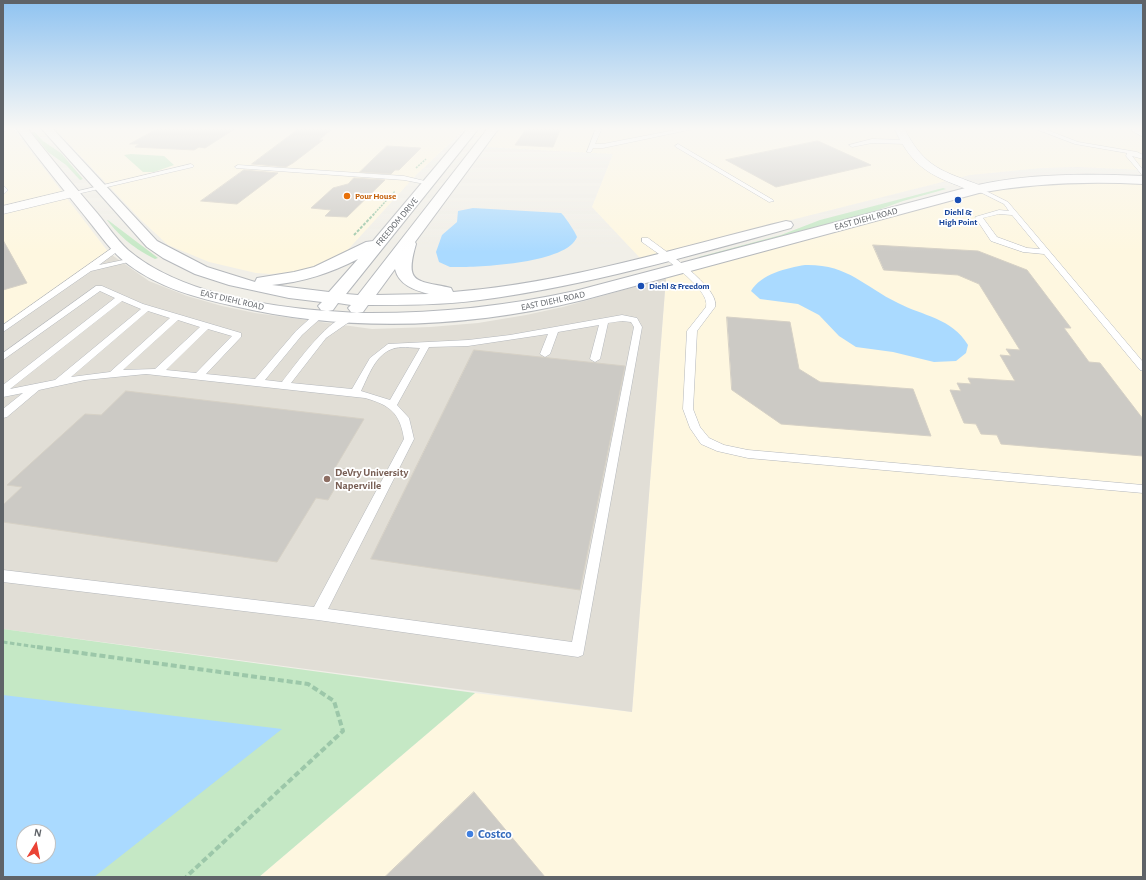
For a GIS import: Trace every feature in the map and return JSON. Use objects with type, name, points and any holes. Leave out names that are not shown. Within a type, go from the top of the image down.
[{"type":"street","name":"EAST DIEHL ROAD","points":[[53,169],[118,248],[152,273],[201,293],[260,307],[319,316],[421,319],[488,313],[556,301],[978,189],[1023,182],[1142,175]]},
{"type":"street","name":"EAST DIEHL ROAD","points":[[84,169],[152,244],[187,265],[207,274],[240,283],[307,296],[333,298],[363,300],[434,300],[549,285],[798,222]]},
{"type":"street","name":"FREEDOM DRIVE","points":[[319,316],[442,169]]},
{"type":"street","name":"FREEDOM DRIVE","points":[[349,318],[463,169]]},
{"type":"street","points":[[933,169],[978,189]]},
{"type":"street","points":[[935,187],[957,181],[1032,171],[1086,170],[1142,175]]},
{"type":"street","points":[[3,210],[73,193]]},
{"type":"street","points":[[240,283],[278,280],[313,274],[340,263],[384,237]]},
{"type":"street","points":[[411,238],[403,263],[404,273],[412,283],[425,289],[469,296]]},
{"type":"lane","points":[[73,193],[178,169]]},
{"type":"lane","points":[[269,169],[433,180]]},
{"type":"lane","points":[[717,169],[771,201]]},
{"type":"lane","points":[[404,178],[433,180]]},
{"type":"lane","points":[[3,187],[5,190],[3,193]]},
{"type":"lane","points":[[978,189],[1006,204],[1143,368]]},
{"type":"lane","points":[[1014,213],[999,212],[979,217],[994,239],[1026,250],[1046,252]]},
{"type":"lane","points":[[645,240],[701,284],[711,296],[712,302],[710,308],[697,322],[692,331],[688,409],[696,428],[705,441],[721,448],[748,454],[1143,489]]},
{"type":"lane","points":[[3,329],[118,248]]},
{"type":"lane","points":[[86,271],[133,260]]},
{"type":"lane","points":[[3,357],[99,288],[147,308],[238,335],[198,377]]},
{"type":"lane","points":[[3,390],[121,298]]},
{"type":"lane","points":[[58,383],[147,308]]},
{"type":"lane","points":[[257,383],[300,334],[319,316]]},
{"type":"lane","points":[[114,373],[176,317]]},
{"type":"lane","points":[[284,386],[323,336],[349,318]]},
{"type":"lane","points":[[3,576],[318,614],[578,650],[638,327],[637,322],[632,319],[622,318],[496,340],[391,346],[375,356],[354,393]]},
{"type":"lane","points":[[595,359],[604,321]]},
{"type":"lane","points":[[157,373],[206,326]]},
{"type":"lane","points":[[545,354],[554,330]]},
{"type":"lane","points":[[392,405],[426,345]]},
{"type":"lane","points":[[3,394],[114,373],[157,373],[354,393],[374,397],[392,405],[400,412],[408,424],[409,439],[318,614]]},
{"type":"lane","points":[[3,415],[35,387]]},
{"type":"path","points":[[353,236],[398,187]]},
{"type":"path","points":[[3,642],[308,684],[334,701],[343,731],[186,877]]},
{"type":"shaded area","points":[[3,169],[45,169],[109,253],[3,325]]},
{"type":"shaded area","points":[[93,169],[422,169],[344,254],[318,267],[301,271],[271,274],[256,273],[209,262],[168,245],[141,220]]},
{"type":"shaded area","points":[[607,169],[1030,169],[970,175],[640,258],[592,207]]},
{"type":"shaded area","points":[[1058,182],[1143,183],[1143,877],[259,877],[475,693],[632,712],[666,278],[965,196],[1002,189]]},
{"type":"shaded area","name":"DeVry University Naperville","points":[[109,253],[149,281],[187,296],[222,306],[255,313],[372,329],[430,327],[478,323],[526,315],[563,307],[666,278],[632,712],[3,629],[3,325]]},
{"type":"green space","points":[[70,169],[75,169],[83,179],[80,180]]},
{"type":"green space","points":[[140,169],[162,169],[154,172],[143,172]]},
{"type":"green space","points":[[943,188],[946,189],[903,201],[867,214],[705,257],[699,257],[781,235],[820,220]]},
{"type":"green space","points":[[107,220],[158,258],[155,259],[135,247],[123,238]]},
{"type":"green space","points":[[3,629],[475,693],[259,877],[3,877]]},
{"type":"water","points":[[473,208],[561,213],[570,224],[577,237],[570,246],[558,253],[523,262],[486,266],[450,267],[439,262],[436,252],[442,235],[457,222],[458,211]]},
{"type":"water","points":[[805,265],[833,268],[844,272],[898,303],[945,323],[954,329],[968,345],[966,353],[956,361],[934,362],[893,352],[856,347],[839,336],[819,315],[798,304],[760,299],[751,291],[755,285],[768,276],[783,270]]},
{"type":"water","points":[[3,695],[282,729],[94,877],[3,877]]},
{"type":"building","points":[[363,169],[400,169],[395,170],[391,174],[360,172]]},
{"type":"building","points":[[743,169],[853,169],[776,187]]},
{"type":"building","points":[[244,170],[278,173],[237,204],[201,201]]},
{"type":"building","name":"Pour House","points":[[354,178],[385,180],[347,217],[325,216],[331,210],[311,208],[333,188],[348,184]]},
{"type":"building","points":[[3,240],[27,283],[3,290]]},
{"type":"building","points":[[873,245],[978,251],[1027,270],[1071,328],[1064,328],[1089,362],[1100,363],[1143,419],[1143,456],[1001,444],[997,435],[981,434],[976,424],[964,423],[950,390],[961,391],[957,383],[971,384],[968,378],[1015,381],[1000,355],[1011,356],[1006,349],[1020,350],[979,284],[958,275],[884,270]]},
{"type":"building","points":[[727,317],[790,322],[799,369],[820,382],[913,389],[931,436],[781,424],[732,390]]},
{"type":"building","points":[[474,350],[625,366],[580,590],[371,559]]},
{"type":"building","points":[[126,391],[364,419],[335,468],[346,469],[328,500],[316,498],[277,562],[3,522],[3,505],[22,487],[7,485],[85,414],[101,415]]},
{"type":"building","name":"Costco","points":[[474,792],[545,877],[385,877]]},
{"type":"place","name":"Pour House","points":[[347,196]]},
{"type":"place","name":"Diehl & High Point","points":[[958,200]]},
{"type":"place","name":"Diehl & Freedom","points":[[641,286]]},
{"type":"place","name":"DeVry University Naperville","points":[[327,479]]},
{"type":"place","name":"Costco","points":[[470,834]]}]
